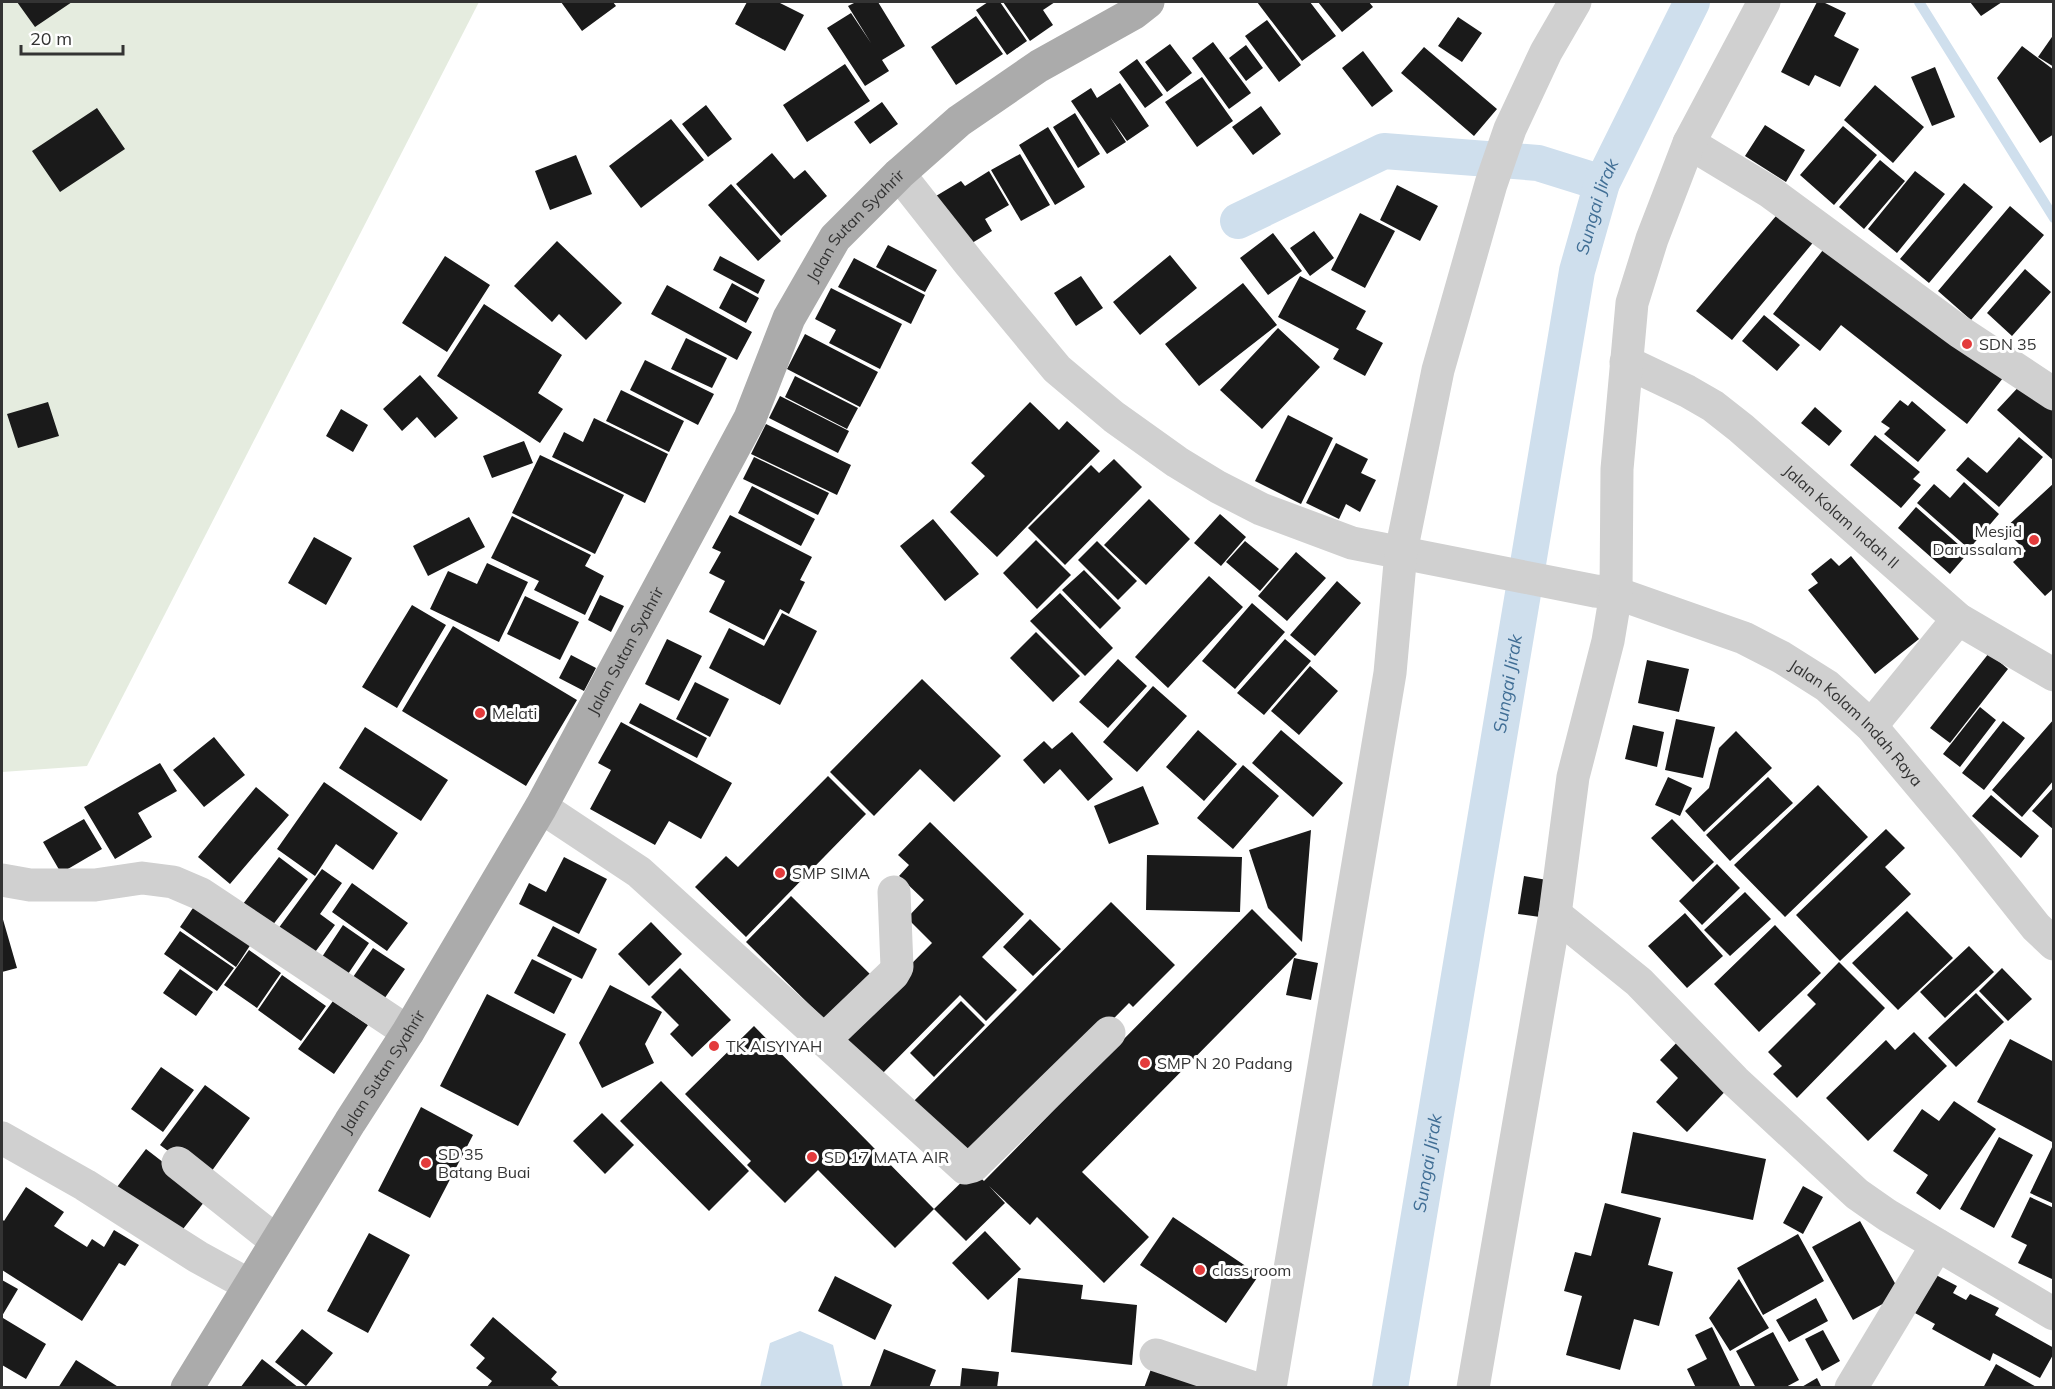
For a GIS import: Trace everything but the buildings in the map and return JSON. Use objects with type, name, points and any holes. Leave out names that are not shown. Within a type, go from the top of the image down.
[{"type":"main road","name":"Jalan Sutan Syahrir","points":[[187,1388],[276,1241],[408,1032],[541,807],[750,418],[789,318],[835,238],[899,174],[960,121],[1039,66],[1134,13],[1148,2]]},
{"type":"street","points":[[1270,1388],[1412,554],[1438,370],[1491,184],[1510,129],[1546,52],[1575,2]]},
{"type":"street","points":[[1473,1388],[1555,914],[1573,777],[1608,641],[1605,592],[1632,303],[1652,239],[1689,143],[1764,2]]},
{"type":"street","points":[[1689,143],[1770,192],[1960,332],[2054,394]]},
{"type":"street","name":"Jalan Kolam Indah Raya","points":[[899,174],[970,264],[1058,369],[1114,417],[1177,462],[1218,487],[1261,509],[1352,543],[1605,592],[1744,638],[1781,657],[1827,687],[1871,726],[2036,927],[2054,944]]},
{"type":"street","name":"Jalan Kolam Indah II","points":[[1626,362],[1713,406],[1958,619],[2054,675]]},
{"type":"street","points":[[1871,726],[1958,619]]},
{"type":"street","points":[[541,807],[639,872],[963,1167],[973,1166],[1109,1034]]},
{"type":"street","points":[[2,880],[30,885],[96,885],[142,878],[173,882],[201,894],[408,1032]]},
{"type":"street","points":[[824,1040],[893,974],[897,967],[894,892]]},
{"type":"street","points":[[1555,914],[1639,982],[1736,1081],[1857,1194],[1887,1215],[2054,1314]]},
{"type":"street","points":[[2,1138],[85,1185],[198,1257],[249,1285]]},
{"type":"street","points":[[178,1162],[276,1241]]},
{"type":"street","points":[[1851,1388],[1937,1245]]},
{"type":"street","points":[[1156,1354],[1254,1388]]},
{"type":"shaded area","points":[[2,2],[479,2],[87,766],[2,772]]},
{"type":"water","points":[[800,1331],[833,1345],[843,1387],[760,1387],[770,1343]]},
{"type":"waterway","name":"Sungai Jirak","points":[[1390,1388],[1577,271],[1602,183],[1692,2]]},
{"type":"waterway","points":[[1919,2],[2054,218]]},
{"type":"waterway","points":[[1238,221],[1384,151],[1538,163],[1602,183]]},
{"type":"place","name":"SDN 35","points":[[1967,344]]},
{"type":"place","name":"Mesjid Darussalam","points":[[2034,540]]},
{"type":"place","name":"Melati","points":[[480,713]]},
{"type":"place","name":"SMP SIMA","points":[[780,873]]},
{"type":"place","name":"TK AISYIYAH","points":[[714,1046]]},
{"type":"place","name":"SMP N 20 Padang","points":[[1145,1063]]},
{"type":"place","name":"SD 17 MATA AIR","points":[[812,1157]]},
{"type":"place","name":"SD 35 Batang Buai","points":[[426,1163]]},
{"type":"place","name":"class room","points":[[1200,1270]]}]
